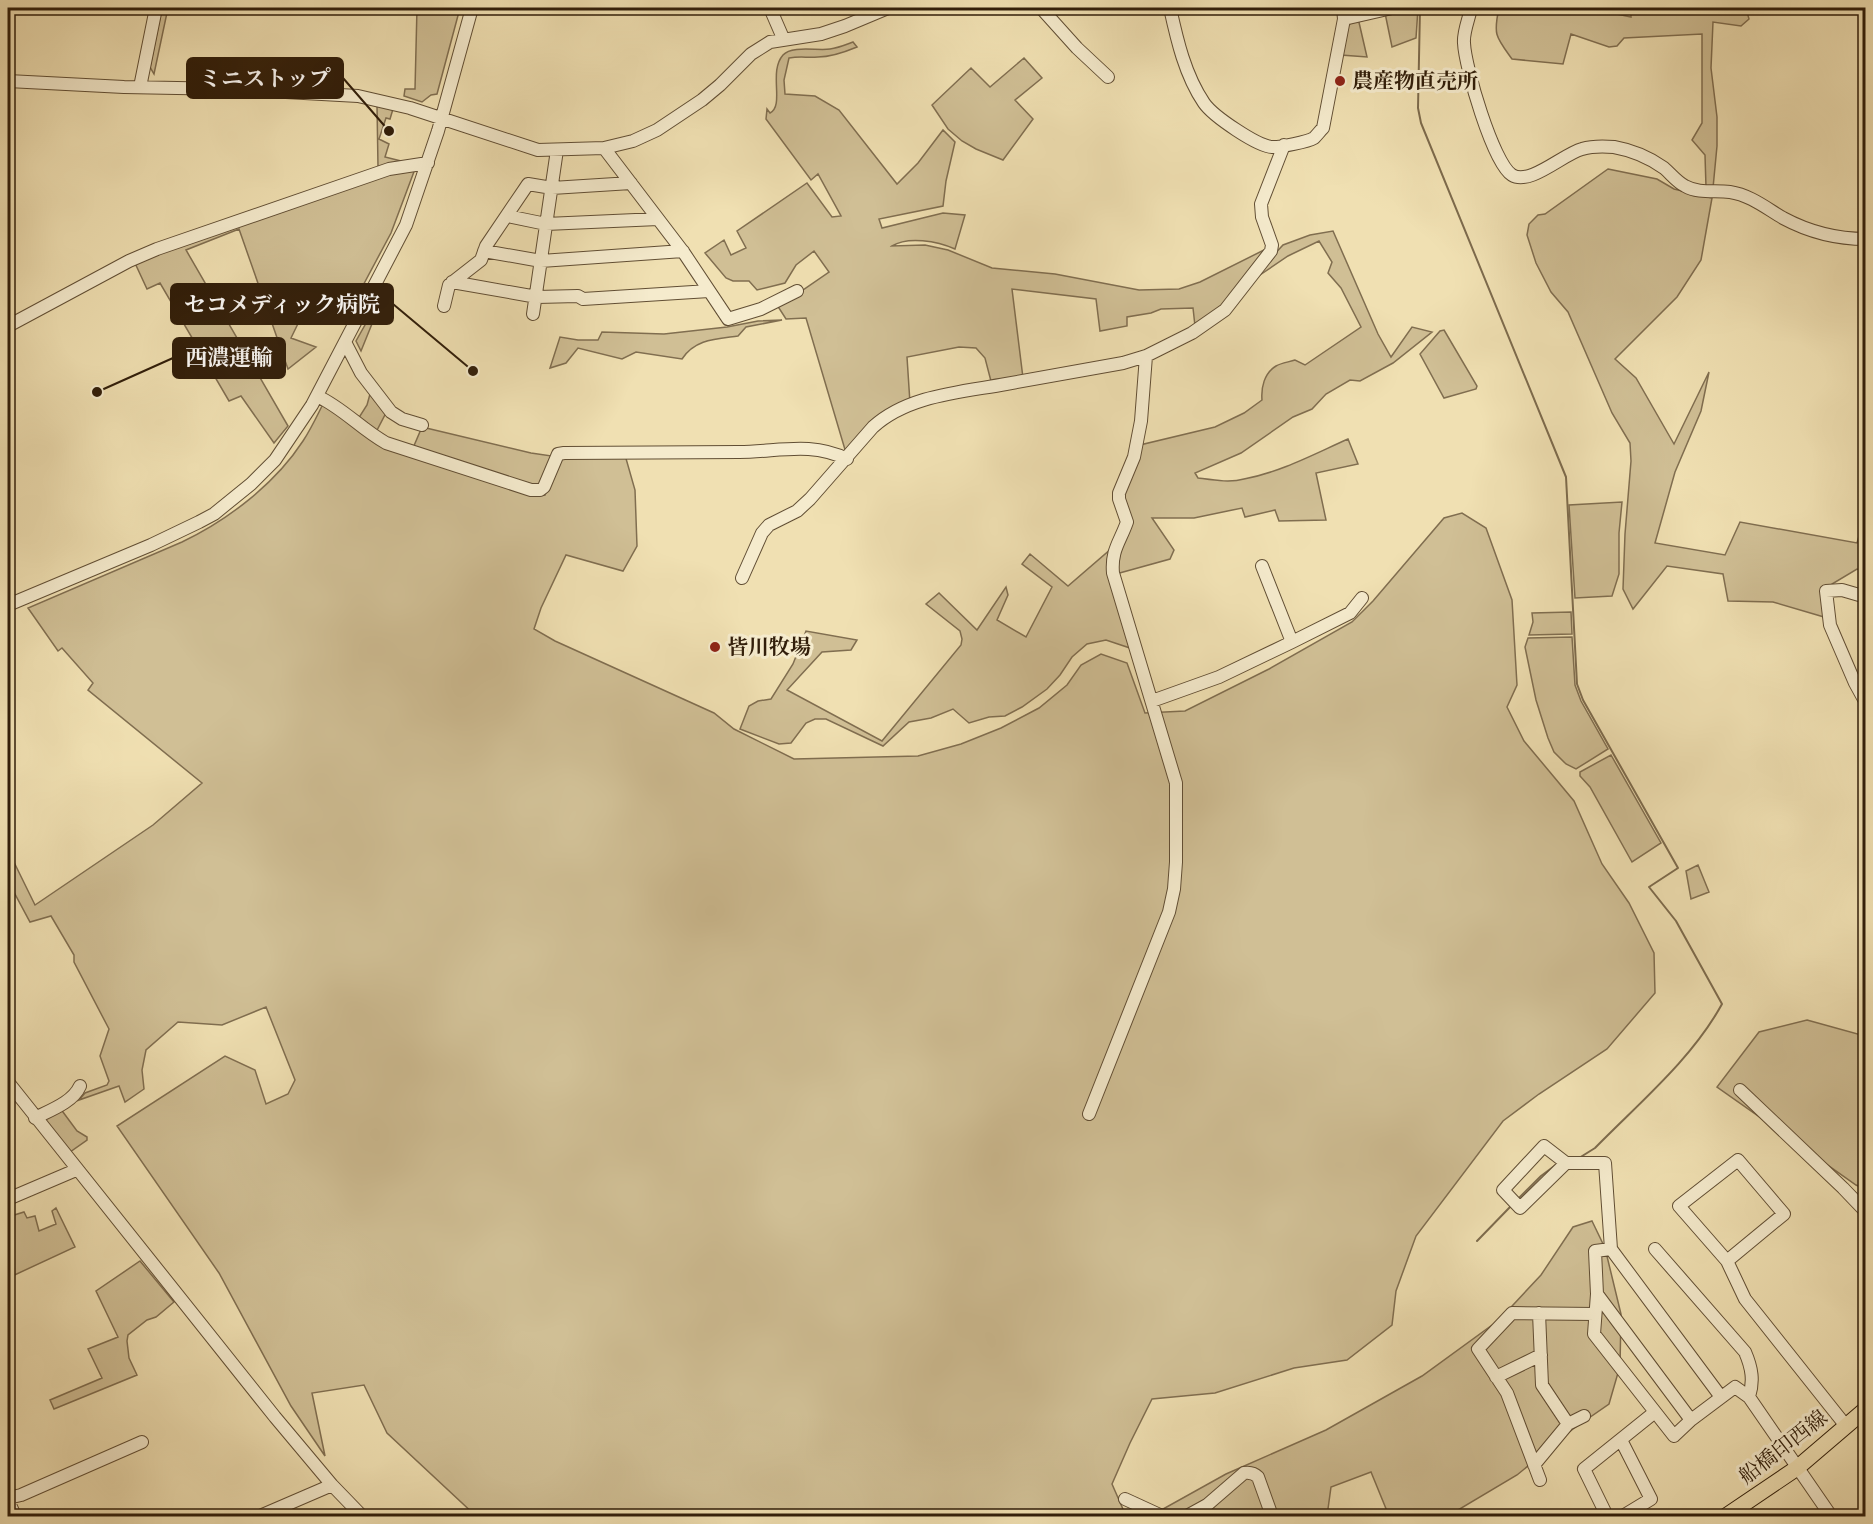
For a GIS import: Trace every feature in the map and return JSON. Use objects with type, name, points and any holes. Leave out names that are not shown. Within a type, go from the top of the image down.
[{"type":"main road","name":"船橋印西線","points":[[1726,1516],[1797,1468],[1863,1414]]},
{"type":"street","points":[[140,87],[156,8]]},
{"type":"street","points":[[8,605],[151,545],[214,513],[251,484],[275,460],[317,396],[406,225],[442,118],[472,8]]},
{"type":"street","points":[[770,8],[783,39]]},
{"type":"street","points":[[8,81],[358,96],[393,102],[538,150],[604,148],[633,141],[657,130],[720,86],[756,50],[770,42],[829,31],[888,8]]},
{"type":"street","points":[[1041,8],[1077,48],[1108,77]]},
{"type":"street","points":[[1170,8],[1178,46],[1195,87],[1213,113],[1261,143],[1272,147],[1312,139],[1323,128],[1344,13],[1392,8]]},
{"type":"street","points":[[1471,8],[1464,42],[1472,84],[1481,112],[1509,173],[1528,177],[1581,149],[1615,147],[1650,160],[1685,186],[1699,191],[1729,192],[1753,200],[1781,217],[1819,234],[1866,239]]},
{"type":"street","points":[[742,578],[762,533],[769,525],[797,510],[883,418],[933,397],[1124,363],[1146,356],[1192,333],[1225,309],[1271,251],[1270,237],[1262,216],[1261,204],[1284,145]]},
{"type":"street","points":[[604,148],[683,251],[728,319],[761,309],[797,291]]},
{"type":"street","points":[[533,314],[557,150]]},
{"type":"street","points":[[8,326],[133,259],[157,249],[389,169],[428,163]]},
{"type":"street","points":[[444,306],[448,285],[481,260],[484,251],[528,184],[552,188],[631,183]]},
{"type":"street","points":[[507,216],[546,224],[658,219]]},
{"type":"street","points":[[484,251],[541,261],[683,251]]},
{"type":"street","points":[[452,282],[537,297],[578,296],[583,298],[710,291]]},
{"type":"street","points":[[345,342],[361,373],[391,412],[402,419],[422,425]]},
{"type":"street","points":[[1089,1114],[1169,912],[1174,889],[1176,783],[1113,573],[1112,560],[1114,549],[1127,522],[1119,494],[1134,457],[1142,421],[1146,356]]},
{"type":"street","points":[[317,396],[342,410],[386,443],[531,490],[540,490],[544,487],[558,454],[564,453],[751,452],[816,448],[833,452],[847,459]]},
{"type":"street","points":[[1262,566],[1292,642]]},
{"type":"street","points":[[1866,597],[1842,590],[1826,591],[1830,625],[1866,703]]},
{"type":"street","points":[[1152,701],[1219,677],[1292,642],[1350,613],[1362,598]]},
{"type":"street","points":[[8,1082],[275,1417],[332,1485],[362,1516]]},
{"type":"street","points":[[35,1118],[66,1101],[80,1086]]},
{"type":"street","points":[[1740,1090],[1866,1212]]},
{"type":"street","points":[[1566,1163],[1520,1208],[1503,1190],[1544,1146],[1566,1163],[1605,1163],[1611,1249],[1721,1397]]},
{"type":"street","points":[[1727,1261],[1784,1214],[1738,1160],[1679,1206],[1727,1261],[1745,1299],[1846,1426]]},
{"type":"street","points":[[8,1199],[76,1170]]},
{"type":"street","points":[[1611,1249],[1595,1251],[1597,1294],[1594,1334],[1674,1436],[1691,1420],[1735,1387],[1753,1402],[1832,1516]]},
{"type":"street","points":[[1655,1250],[1745,1352],[1751,1366],[1753,1402]]},
{"type":"street","points":[[1597,1294],[1691,1420]]},
{"type":"street","points":[[1540,1480],[1506,1393],[1478,1349],[1512,1313],[1595,1314]]},
{"type":"street","points":[[1539,1314],[1542,1385],[1568,1424]]},
{"type":"street","points":[[1496,1377],[1541,1355]]},
{"type":"street","points":[[1607,1516],[1584,1469],[1655,1412]]},
{"type":"street","points":[[1534,1465],[1568,1424],[1584,1416]]},
{"type":"street","points":[[1621,1440],[1651,1499],[1623,1516]]},
{"type":"street","points":[[15,1516],[8,1499],[21,1496],[142,1442]]},
{"type":"street","points":[[1187,1516],[1207,1505],[1244,1473],[1249,1472],[1258,1477],[1272,1516]]},
{"type":"street","points":[[260,1516],[332,1485]]},
{"type":"street","points":[[1125,1499],[1162,1516]]},
{"type":"shaded area","points":[[162,8],[168,8],[154,74],[150,67]]},
{"type":"shaded area","points":[[417,8],[460,8],[437,94],[431,95],[422,102],[404,96],[405,89],[415,89]]},
{"type":"shaded area","points":[[1418,8],[1416,38],[1392,47],[1385,13]]},
{"type":"shaded area","points":[[1499,8],[1589,8],[1631,17],[1631,8],[1746,8],[1749,19],[1741,26],[1713,22],[1711,68],[1717,117],[1717,146],[1713,188],[1706,187],[1705,155],[1692,140],[1702,123],[1702,34],[1624,38],[1617,46],[1609,47],[1571,34],[1563,64],[1512,59],[1497,35],[1496,24]]},
{"type":"shaded area","points":[[1358,18],[1367,57],[1341,55],[1349,24]]},
{"type":"shaded area","points":[[853,42],[857,47],[833,55],[789,58],[784,80],[785,94],[815,96],[839,110],[897,184],[918,163],[943,130],[955,142],[943,206],[879,219],[882,228],[943,213],[965,215],[955,249],[914,240],[892,246],[925,245],[948,250],[992,268],[1055,274],[1139,290],[1179,289],[1200,282],[1266,249],[1222,307],[1195,326],[1193,308],[1161,309],[1127,317],[1127,326],[1100,331],[1096,299],[1012,289],[1023,378],[992,385],[985,358],[976,348],[959,347],[907,357],[910,403],[846,453],[806,318],[786,319],[777,305],[829,272],[814,251],[796,265],[785,283],[757,290],[749,281],[733,281],[726,278],[705,253],[724,240],[731,255],[746,248],[737,231],[807,183],[832,217],[841,216],[818,174],[811,180],[766,119],[767,109],[770,113],[776,103],[777,70],[783,55],[792,50],[830,49]]},
{"type":"shaded area","points":[[1024,58],[1042,78],[1015,100],[1033,119],[1003,160],[962,141],[948,129],[932,105],[971,68],[990,87]]},
{"type":"shaded area","points":[[377,105],[393,109],[390,119],[386,118],[379,139],[389,144],[385,157],[401,161],[378,167]]},
{"type":"shaded area","points":[[415,169],[391,233],[352,306],[332,296],[324,312],[310,299],[291,338],[316,347],[288,369],[239,229],[186,250],[288,426],[274,443],[241,396],[229,401],[160,283],[147,289],[134,261],[389,173]]},
{"type":"shaded area","points":[[1608,169],[1657,179],[1674,189],[1712,198],[1701,260],[1677,297],[1615,359],[1636,378],[1674,444],[1709,372],[1701,411],[1675,472],[1655,543],[1725,555],[1740,522],[1857,543],[1865,515],[1865,571],[1857,569],[1832,584],[1824,617],[1773,602],[1728,601],[1723,574],[1667,566],[1633,609],[1623,589],[1631,461],[1630,443],[1612,413],[1568,312],[1551,292],[1536,263],[1527,235],[1529,224],[1538,215],[1545,214]]},
{"type":"shaded area","points":[[1333,231],[1378,334],[1391,357],[1412,327],[1432,332],[1393,363],[1360,381],[1350,380],[1326,394],[1312,409],[1293,417],[1241,453],[1195,473],[1198,478],[1227,481],[1258,476],[1348,439],[1358,464],[1316,473],[1326,520],[1279,521],[1275,510],[1245,517],[1242,508],[1194,518],[1152,518],[1174,550],[1170,559],[1116,574],[1116,562],[1131,521],[1122,499],[1140,445],[1215,427],[1244,413],[1262,400],[1264,381],[1276,366],[1295,360],[1305,365],[1361,327],[1341,288],[1328,273],[1332,262],[1319,241],[1288,256],[1248,283],[1283,245],[1310,235]]},
{"type":"shaded area","points":[[378,302],[387,306],[382,313],[376,314],[361,351],[356,341]]},
{"type":"shaded area","points":[[782,320],[746,327],[738,336],[714,339],[700,344],[687,352],[682,359],[636,352],[622,359],[578,348],[566,363],[550,368],[560,337],[598,340],[602,332],[664,334],[758,321]]},
{"type":"shaded area","points":[[1444,330],[1477,386],[1476,389],[1444,398],[1420,354],[1440,331]]},
{"type":"shaded area","points":[[370,394],[388,409],[375,434],[358,419],[367,405]]},
{"type":"shaded area","points":[[323,404],[408,453],[540,496],[545,495],[560,456],[625,455],[635,490],[637,546],[623,571],[566,555],[541,608],[534,629],[555,641],[714,713],[734,729],[794,759],[918,756],[961,744],[1001,728],[1039,708],[1067,685],[1081,665],[1101,654],[1127,663],[1145,713],[1185,711],[1269,669],[1352,622],[1373,601],[1444,518],[1462,513],[1486,528],[1512,600],[1517,685],[1507,707],[1524,741],[1574,801],[1602,864],[1629,903],[1654,953],[1655,993],[1607,1049],[1503,1121],[1416,1236],[1396,1291],[1392,1325],[1347,1360],[1294,1368],[1215,1393],[1152,1399],[1112,1484],[1126,1516],[476,1516],[387,1433],[364,1385],[312,1393],[325,1456],[291,1406],[219,1273],[117,1126],[225,1056],[255,1070],[266,1104],[288,1094],[295,1080],[266,1007],[222,1025],[178,1022],[146,1050],[142,1070],[144,1089],[125,1102],[119,1086],[79,1100],[85,1093],[107,1085],[109,1081],[100,1056],[109,1029],[74,962],[74,955],[51,916],[30,922],[8,881],[8,850],[35,905],[153,825],[202,783],[88,690],[93,683],[62,648],[58,651],[28,608],[182,542],[233,512],[265,486],[292,457],[309,432]]},
{"type":"shaded area","points":[[422,427],[552,456],[540,487],[413,448]]},
{"type":"shaded area","points":[[1622,502],[1619,574],[1612,596],[1575,598],[1569,505]]},
{"type":"shaded area","points":[[1111,549],[1133,649],[1106,640],[1087,644],[1072,657],[1047,689],[1005,716],[989,717],[969,723],[953,709],[931,718],[909,722],[883,746],[826,719],[815,719],[806,723],[791,743],[779,744],[740,729],[749,706],[758,701],[771,699],[793,664],[806,631],[857,640],[851,650],[822,652],[787,690],[882,741],[961,645],[960,631],[926,604],[939,593],[977,630],[1006,587],[1008,595],[997,620],[1026,637],[1052,587],[1022,564],[1030,554],[1068,586]]},
{"type":"shaded area","points":[[1571,612],[1572,634],[1529,635],[1533,622],[1532,613]]},
{"type":"shaded area","points":[[1572,637],[1575,685],[1581,701],[1608,749],[1576,769],[1566,764],[1554,752],[1548,738],[1536,700],[1525,647],[1528,638]]},
{"type":"shaded area","points":[[1611,755],[1661,843],[1632,862],[1590,787],[1580,776],[1580,772]]},
{"type":"shaded area","points":[[1698,865],[1709,892],[1691,899],[1686,871]]},
{"type":"shaded area","points":[[1807,1020],[1865,1036],[1865,1189],[1856,1185],[1717,1087],[1759,1032]]},
{"type":"shaded area","points":[[60,1108],[77,1131],[87,1137],[87,1140],[70,1152],[44,1120]]},
{"type":"shaded area","points":[[56,1208],[75,1247],[8,1278],[8,1211],[11,1216],[24,1212],[27,1218],[35,1216],[39,1231],[56,1224],[52,1211]]},
{"type":"shaded area","points":[[1592,1221],[1605,1248],[1621,1314],[1620,1366],[1609,1404],[1573,1429],[1517,1475],[1448,1516],[1389,1516],[1371,1472],[1331,1487],[1327,1516],[1168,1516],[1163,1509],[1226,1474],[1326,1430],[1422,1376],[1499,1320],[1541,1275],[1573,1227]]},
{"type":"shaded area","points":[[140,1261],[174,1302],[128,1335],[129,1358],[137,1375],[54,1409],[50,1400],[102,1378],[88,1349],[118,1337],[96,1291]]},
{"type":"waterway","points":[[1420,8],[1418,108],[1421,123],[1566,477],[1577,684],[1583,700],[1678,868],[1649,887],[1676,921],[1722,1004],[1696,1043],[1664,1080],[1595,1148],[1579,1158]]},
{"type":"waterway","points":[[1517,1200],[1557,1164]]},
{"type":"waterway","points":[[1477,1241],[1511,1206]]},
{"type":"place","name":"農産物直売所","points":[[1340,81]]},
{"type":"place","name":"ミニストップ","points":[[389,131]]},
{"type":"place","name":"セコメディック病院","points":[[473,371]]},
{"type":"place","name":"西濃運輸","points":[[97,392]]},
{"type":"place","name":"皆川牧場","points":[[715,647]]}]
